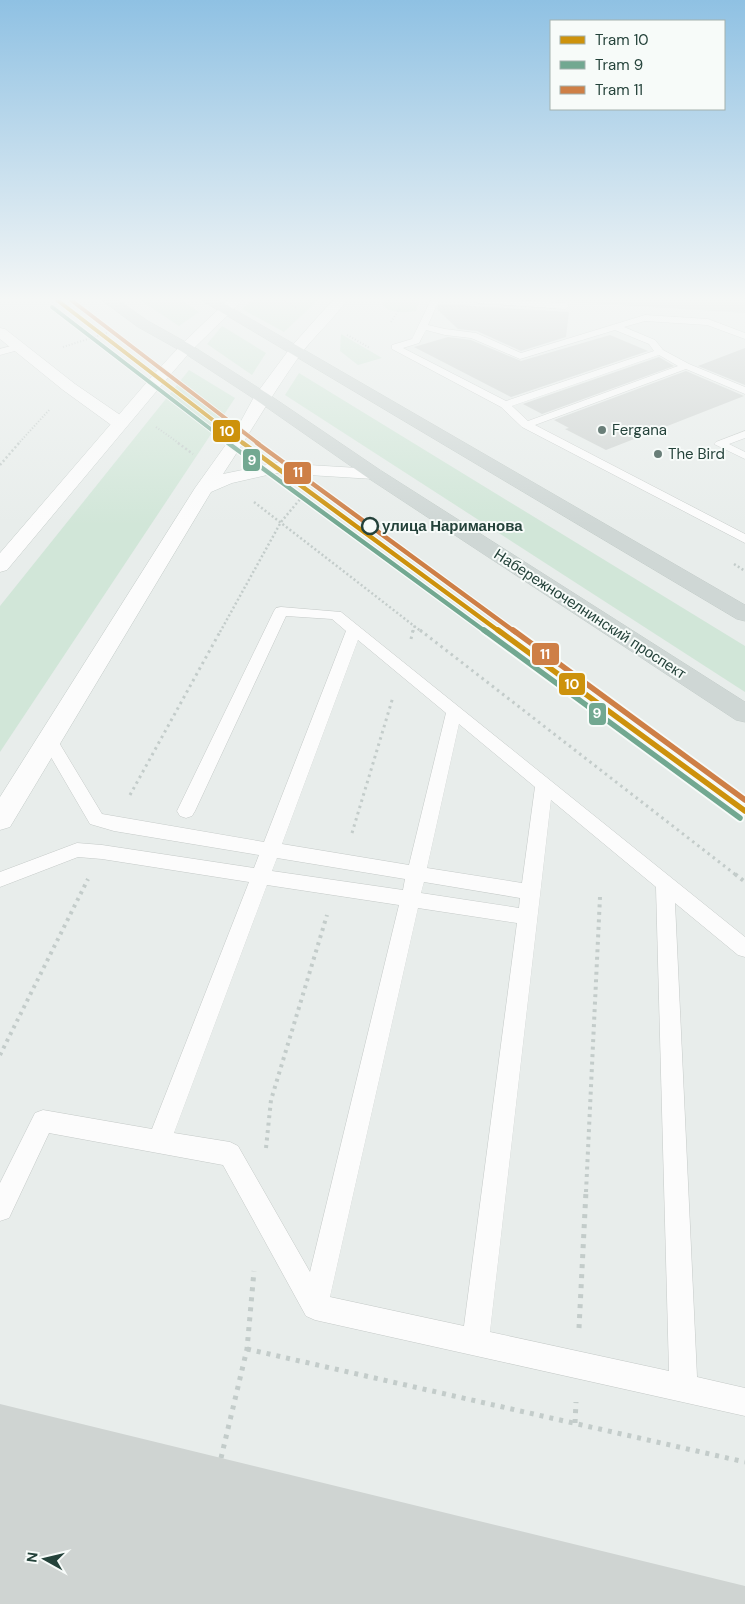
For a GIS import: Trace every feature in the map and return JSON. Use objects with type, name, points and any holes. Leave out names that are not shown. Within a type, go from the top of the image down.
[{"type":"main road","points":[[55,375],[120,423]]},
{"type":"main road","points":[[0,566],[162,375]]},
{"type":"main road","name":"Набережночелнинский проспект","points":[[228,375],[374,474],[745,714]]},
{"type":"main road","points":[[0,820],[9,796],[50,740],[204,488],[243,432],[262,397],[278,375]]},
{"type":"main road","points":[[338,375],[745,614]]},
{"type":"main road","points":[[204,488],[226,479],[276,468],[374,474]]},
{"type":"lane","points":[[447,375],[505,405],[526,425],[742,535]]},
{"type":"lane","points":[[505,405],[593,375]]},
{"type":"lane","points":[[526,425],[662,375]]},
{"type":"lane","points":[[707,375],[745,391]]},
{"type":"lane","points":[[745,434],[720,444],[745,456]]},
{"type":"lane","points":[[186,811],[281,611],[336,615],[745,949]]},
{"type":"lane","points":[[159,1142],[354,630]]},
{"type":"lane","points":[[315,1307],[454,711]]},
{"type":"lane","points":[[50,740],[96,819],[114,824],[530,892]]},
{"type":"lane","points":[[475,1342],[544,784]]},
{"type":"lane","points":[[0,880],[77,850],[102,852],[527,917]]},
{"type":"lane","points":[[665,884],[683,1388]]},
{"type":"lane","points":[[0,1209],[43,1121],[230,1154],[315,1307],[745,1402]]},
{"type":"path","points":[[0,465],[70,387]]},
{"type":"path","points":[[150,422],[196,456]]},
{"type":"path","points":[[114,824],[280,522],[301,498]]},
{"type":"path","points":[[252,500],[745,882]]},
{"type":"path","points":[[343,862],[415,625]]},
{"type":"path","points":[[0,1055],[102,852]]},
{"type":"path","points":[[265,1155],[271,1100],[335,887]]},
{"type":"path","points":[[575,1423],[600,897]]},
{"type":"path","points":[[221,1458],[247,1349],[254,1265]]},
{"type":"path","points":[[247,1349],[745,1462]]},
{"type":"green space","points":[[185,375],[197,375],[235,398],[0,752],[0,606]]},
{"type":"green space","points":[[298,375],[302,375],[745,646],[745,692],[285,395]]},
{"type":"building","points":[[468,375],[577,375],[511,397]]},
{"type":"building","points":[[607,375],[650,375],[542,414],[523,404]]},
{"type":"building","points":[[676,375],[695,375],[744,396],[606,450],[565,429],[569,428],[554,420]]},
{"type":"building","points":[[720,375],[745,375],[745,385]]},
{"type":"building","points":[[0,1404],[745,1586],[745,1604],[0,1604]]},
{"type":"tram line","name":"9","points":[[140,375],[232,446],[740,818]]},
{"type":"tram line","name":"10","points":[[154,375],[237,439],[745,811]]},
{"type":"tram line","name":"11","points":[[168,375],[242,432],[745,800]]},
{"type":"place","name":"Fergana","points":[[602,430]]},
{"type":"place","name":"The Bird","points":[[658,454]]},
{"type":"place","name":"улица Нариманова","points":[[370,526]]}]
